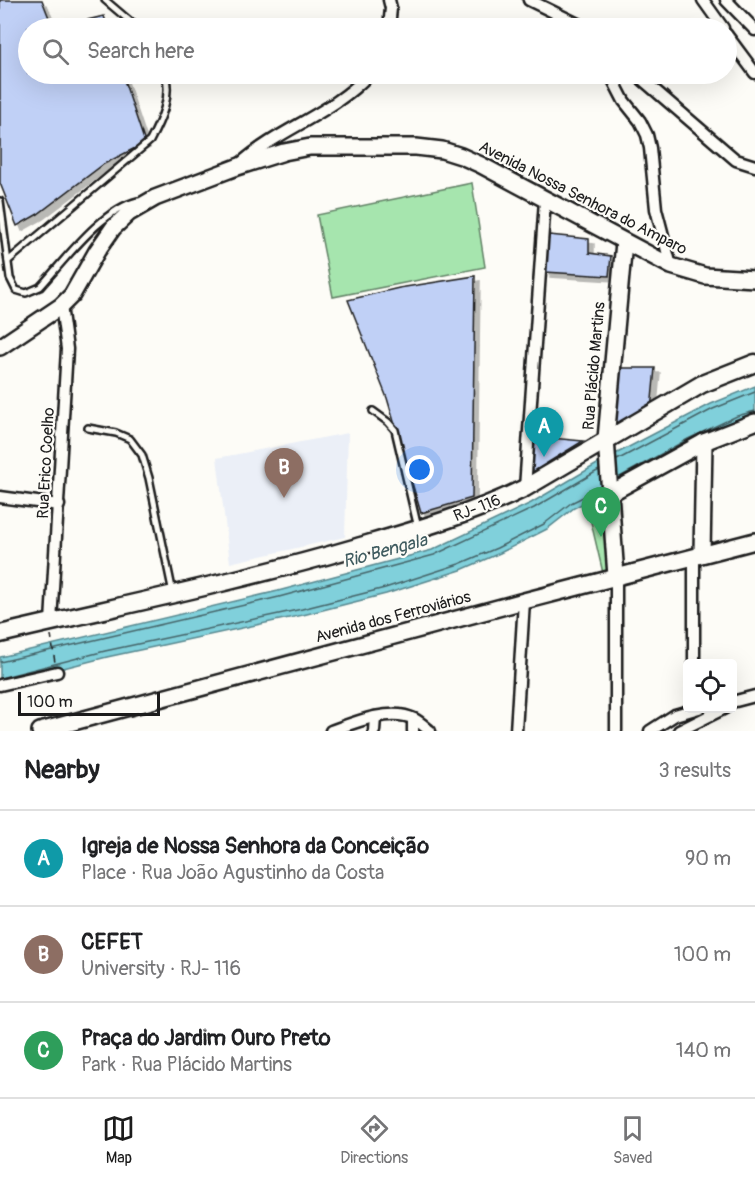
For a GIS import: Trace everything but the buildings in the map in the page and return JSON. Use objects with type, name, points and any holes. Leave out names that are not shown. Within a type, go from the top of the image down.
[{"type":"main road","name":"Avenida Nossa Senhora do Amparo","points":[[0,347],[62,306],[72,295],[113,228],[129,213],[155,198],[237,167],[284,152],[310,147],[442,150],[471,160],[671,266],[705,276],[755,279]]},
{"type":"main road","name":"Rua Plácido Martins","points":[[616,576],[606,444],[624,242]]},
{"type":"main road","name":"RJ- 116","points":[[0,634],[51,629],[173,594],[323,557],[418,529],[497,502],[606,444],[702,384],[755,363]]},
{"type":"main road","points":[[611,491],[704,442],[755,422]]},
{"type":"main road","points":[[698,556],[704,442]]},
{"type":"main road","name":"Avenida dos Ferroviários","points":[[40,731],[616,576],[755,541]]},
{"type":"street","points":[[389,0],[392,8],[390,18]]},
{"type":"street","points":[[529,0],[566,18]]},
{"type":"street","points":[[703,0],[716,18]]},
{"type":"street","points":[[726,0],[755,30]]},
{"type":"street","points":[[737,49],[755,74]]},
{"type":"street","points":[[237,167],[270,140],[327,108],[360,84]]},
{"type":"street","points":[[615,84],[647,135],[656,209],[671,266]]},
{"type":"street","points":[[648,84],[736,159],[755,166]]},
{"type":"street","points":[[525,488],[545,200]]},
{"type":"street","name":"Rua Erico Coelho","points":[[51,629],[67,349],[62,306]]},
{"type":"street","points":[[0,497],[59,505]]},
{"type":"street","points":[[694,659],[698,556]]},
{"type":"street","points":[[616,576],[616,731]]},
{"type":"street","points":[[516,731],[524,601]]},
{"type":"street","points":[[0,685],[56,671]]},
{"type":"street","points":[[650,731],[675,715],[683,713]]},
{"type":"street","points":[[679,731],[715,713]]},
{"type":"street","points":[[331,731],[375,717],[398,716],[413,719],[429,731]]},
{"type":"street","points":[[375,717],[375,731]]},
{"type":"street","points":[[413,719],[413,731]]},
{"type":"lane","points":[[105,0],[126,18]]},
{"type":"lane","points":[[8,261],[150,141],[164,115],[167,84]]},
{"type":"lane","points":[[0,201],[10,278],[16,290],[26,293],[40,287],[104,218],[120,207],[155,198]]},
{"type":"lane","points":[[373,411],[395,430],[418,529]]},
{"type":"lane","points":[[88,428],[116,433],[130,439],[142,455],[149,478],[173,594]]},
{"type":"path","points":[[51,629],[56,671]]},
{"type":"shaded area","points":[[348,433],[345,537],[230,563],[217,458]]},
{"type":"green space","points":[[472,183],[485,267],[333,297],[317,215]]},
{"type":"green space","points":[[604,519],[614,567],[603,573],[591,522]]},
{"type":"water","points":[[755,386],[755,416],[574,508],[547,529],[461,570],[386,594],[303,615],[107,657],[0,684],[0,657],[278,591],[432,550],[531,503],[604,460],[711,404]]},
{"type":"place","name":"Igreja de Nossa Senhora da Conceição","points":[[544,457]]},
{"type":"place","name":"CEFET","points":[[284,498]]},
{"type":"place","name":"Praça do Jardim Ouro Preto","points":[[601,537]]},
{"type":"water label","name":"Rio Bengala","points":[[385,551]]}]
